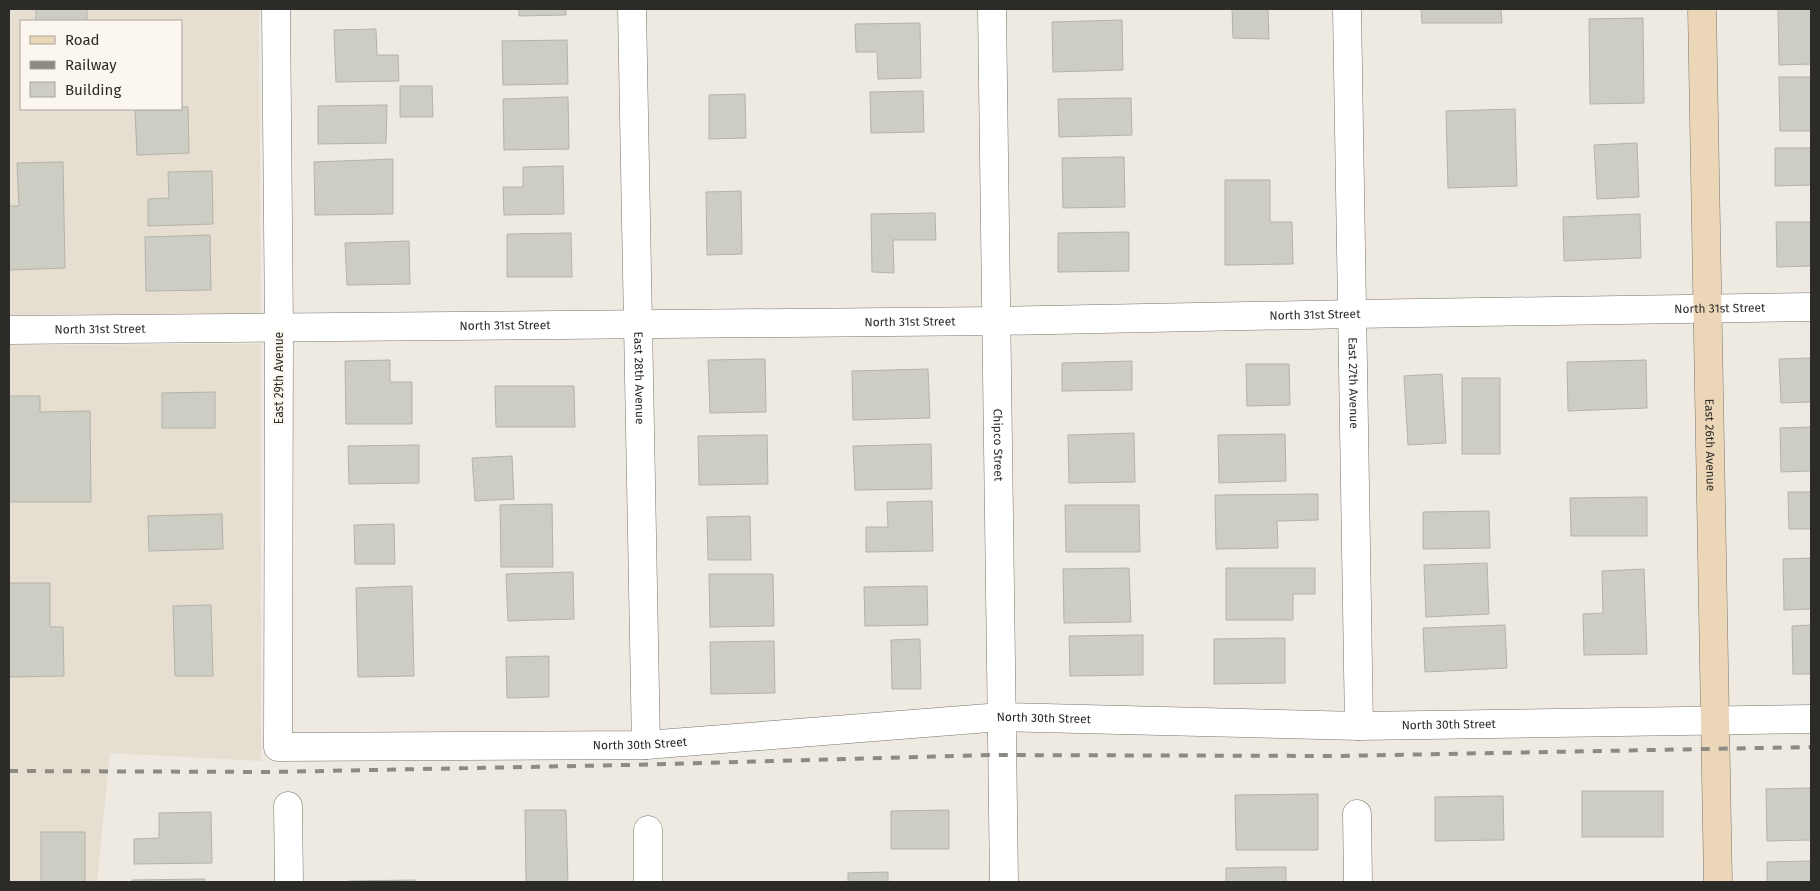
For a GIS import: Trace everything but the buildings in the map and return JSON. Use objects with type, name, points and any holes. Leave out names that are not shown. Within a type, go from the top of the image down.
[{"type":"street","name":"East 29th Avenue","points":[[276,9],[279,329],[278,747]]},
{"type":"street","name":"East 28th Avenue","points":[[632,9],[646,745]]},
{"type":"street","name":"Chipco Street","points":[[992,9],[1000,718],[1003,755],[1004,882]]},
{"type":"street","name":"East 27th Avenue","points":[[1347,9],[1359,726]]},
{"type":"street","name":"East 26th Avenue","points":[[1702,9],[1718,882]]},
{"type":"street","name":"North 31st Street","points":[[9,330],[997,321],[1811,307]]},
{"type":"street","name":"North 30th Street","points":[[278,747],[646,745],[1000,718],[1359,726],[1811,719]]},
{"type":"street","points":[[288,806],[289,882]]},
{"type":"street","points":[[1357,814],[1358,882]]},
{"type":"street","points":[[648,830],[648,882]]},
{"type":"shaded area","points":[[9,9],[259,9],[261,313],[9,315]]},
{"type":"shaded area","points":[[261,344],[261,761],[110,753],[97,882],[9,882],[9,345]]},
{"type":"railway","points":[[9,771],[272,772],[988,755],[1337,756],[1811,747]]}]
